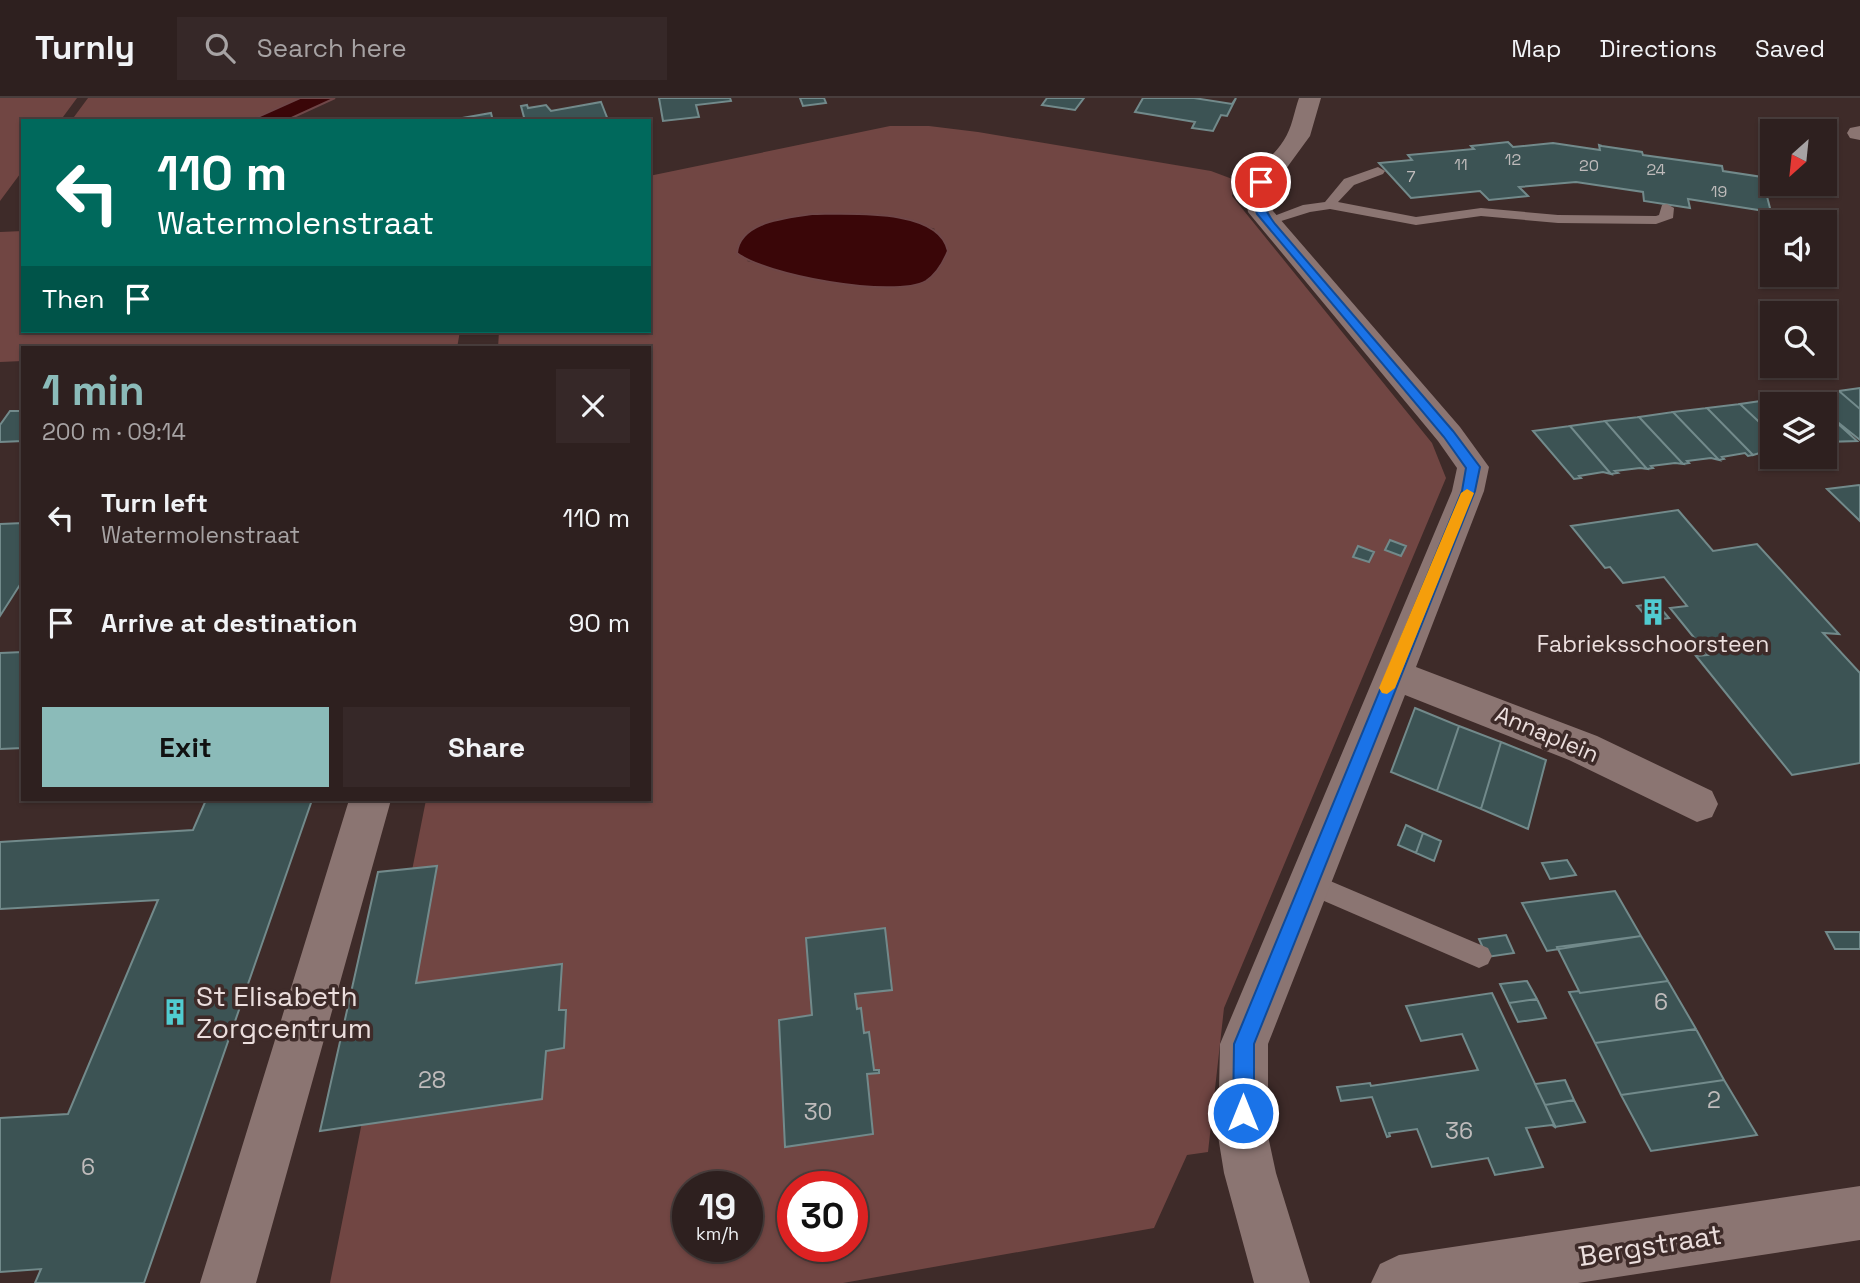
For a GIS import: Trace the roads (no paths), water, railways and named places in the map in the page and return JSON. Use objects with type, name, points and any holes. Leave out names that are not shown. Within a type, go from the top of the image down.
[{"type":"street","points":[[1282,1283],[1250,1173],[1243,1136],[1244,1044],[1468,491],[1473,467],[1268,221],[1256,196],[1261,182],[1298,137],[1310,98]]},
{"type":"street","name":"Annaplein","points":[[1393,674],[1583,748],[1697,804]]},
{"type":"street","points":[[228,1283],[370,801]]},
{"type":"street","name":"Bergstraat","points":[[1399,1283],[1860,1213]]},
{"type":"lane","points":[[1330,205],[1341,187],[1350,180],[1378,172]]},
{"type":"lane","points":[[1268,221],[1308,208],[1330,205],[1416,221],[1481,212],[1558,219],[1656,220],[1665,218],[1667,208]]},
{"type":"lane","points":[[1308,883],[1479,956]]},
{"type":"place","name":"Fabrieksschoorsteen","points":[[1653,612]]},
{"type":"place","name":"St Elisabeth Zorgcentrum","points":[[175,1012]]}]
